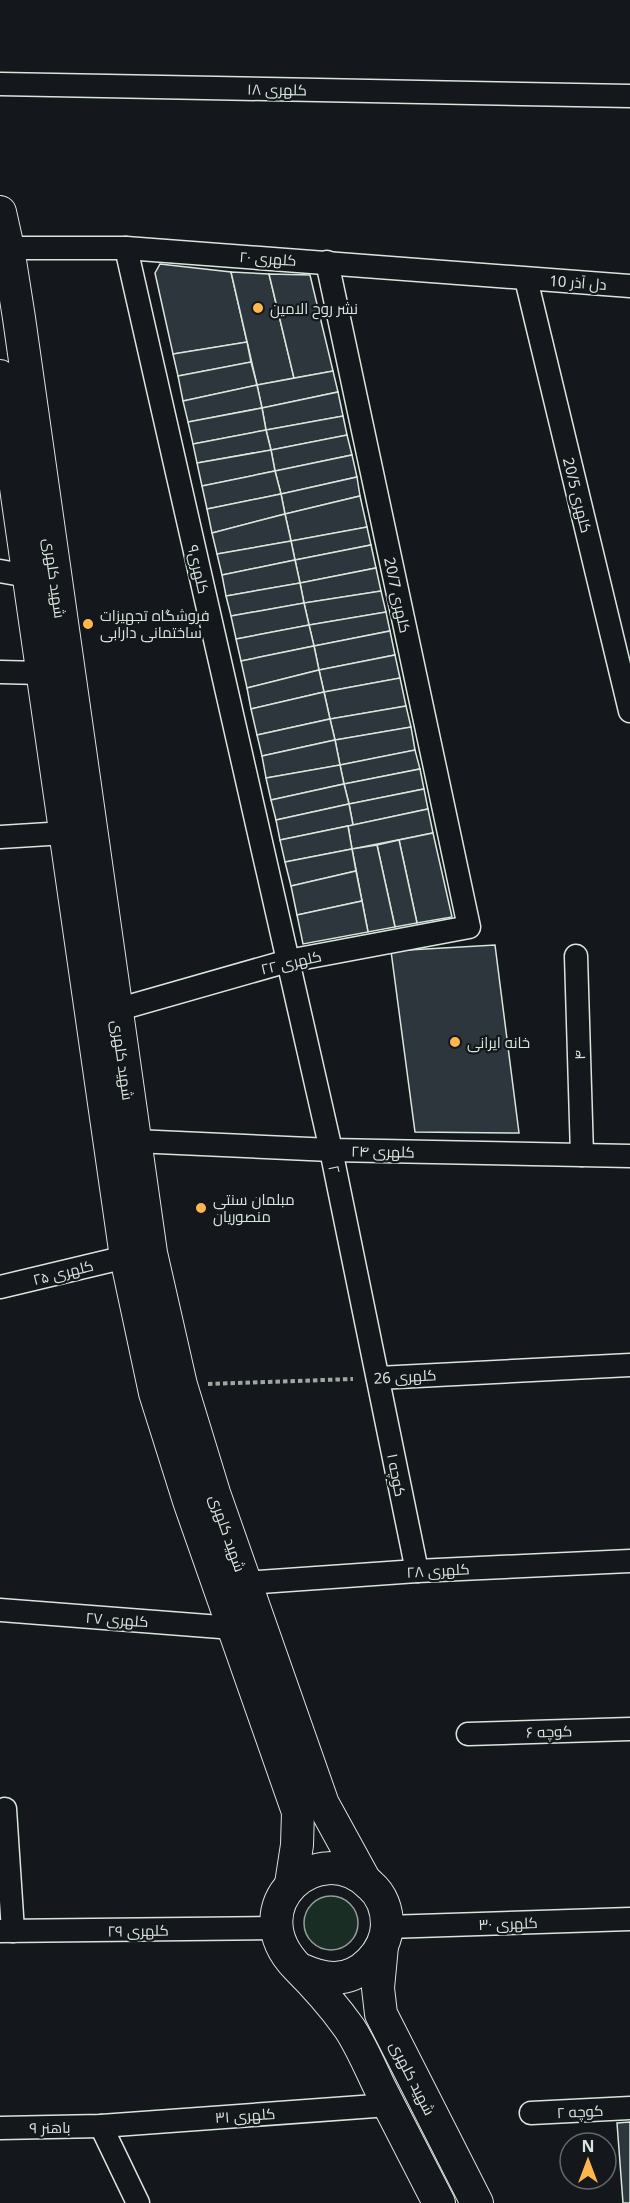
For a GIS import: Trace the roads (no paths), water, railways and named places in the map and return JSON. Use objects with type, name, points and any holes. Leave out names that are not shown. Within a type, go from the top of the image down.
[{"type":"main road","name":"شهید کلهری","points":[[0,212],[8,248],[152,1253],[181,1385],[214,1493],[323,1804],[363,1877]]},
{"type":"main road","name":"شهید کلهری","points":[[0,376],[14,574],[42,673],[126,1257],[155,1393],[189,1501],[298,1812],[297,1845],[291,1884]]},
{"type":"main road","points":[[300,1969],[317,1977],[336,1978],[355,1973],[371,1962],[384,1937],[385,1908],[377,1891],[363,1877],[345,1869],[326,1868],[307,1873],[291,1884],[280,1900],[275,1918],[277,1938],[286,1955],[350,2030],[439,2203]]},
{"type":"main road","name":"شهید کلهری","points":[[384,1937],[378,1988],[381,2014],[477,2203]]},
{"type":"street","name":"کلهری ۱۸","points":[[0,84],[630,96]]},
{"type":"street","name":"کلهری ۲۰","points":[[8,248],[126,248],[526,279]]},
{"type":"street","name":"کلهری۹","points":[[126,248],[288,961]]},
{"type":"street","name":"کلهری 20/7","points":[[327,262],[469,927]]},
{"type":"street","name":"دل آذر 10","points":[[526,279],[630,285]]},
{"type":"street","name":"کلهری 20/5","points":[[526,279],[630,711]]},
{"type":"street","points":[[0,672],[42,673]]},
{"type":"street","points":[[0,837],[65,833]]},
{"type":"street","name":"کلهری ۲۲","points":[[116,1010],[288,961],[469,927]]},
{"type":"street","name":"۴","points":[[576,956],[582,1155]]},
{"type":"street","name":"۲","points":[[288,961],[331,1150],[378,1378]]},
{"type":"street","name":"کلهری ۲۴","points":[[135,1141],[331,1150],[630,1156]]},
{"type":"street","name":"کلهری ۲۵","points":[[0,1287],[126,1257]]},
{"type":"street","name":"کلهری 26","points":[[378,1378],[630,1365]]},
{"type":"street","name":"۱ کوچه","points":[[378,1378],[417,1571]]},
{"type":"street","name":"کلهری ۲۸","points":[[245,1582],[630,1561]]},
{"type":"street","name":"کلهری ۲۷","points":[[0,1610],[233,1628]]},
{"type":"street","name":"۶ کوچه","points":[[468,1734],[630,1729]]},
{"type":"street","points":[[5,1809],[7,1931]]},
{"type":"street","name":"کلهری ۳۰","points":[[384,1937],[630,1919]]},
{"type":"street","name":"کلهری ۲۹","points":[[7,1931],[276,1928]]},
{"type":"street","name":"کلهری ۳۱","points":[[101,2126],[389,2105]]},
{"type":"street","name":"۲ کوچه","points":[[531,2113],[630,2108]]},
{"type":"street","points":[[101,2126],[138,2203]]},
{"type":"street","name":"باهنر ۹","points":[[0,2128],[101,2126]]},
{"type":"place","name":"نشر روح الامین","points":[[258,308]]},
{"type":"place","name":"فروشگاه تجهیزات ساختمانی دارابی","points":[[88,624]]},
{"type":"place","name":"خانه ایرانی","points":[[455,1042]]},
{"type":"place","name":"مبلمان سنتی منصوریان","points":[[201,1208]]}]
